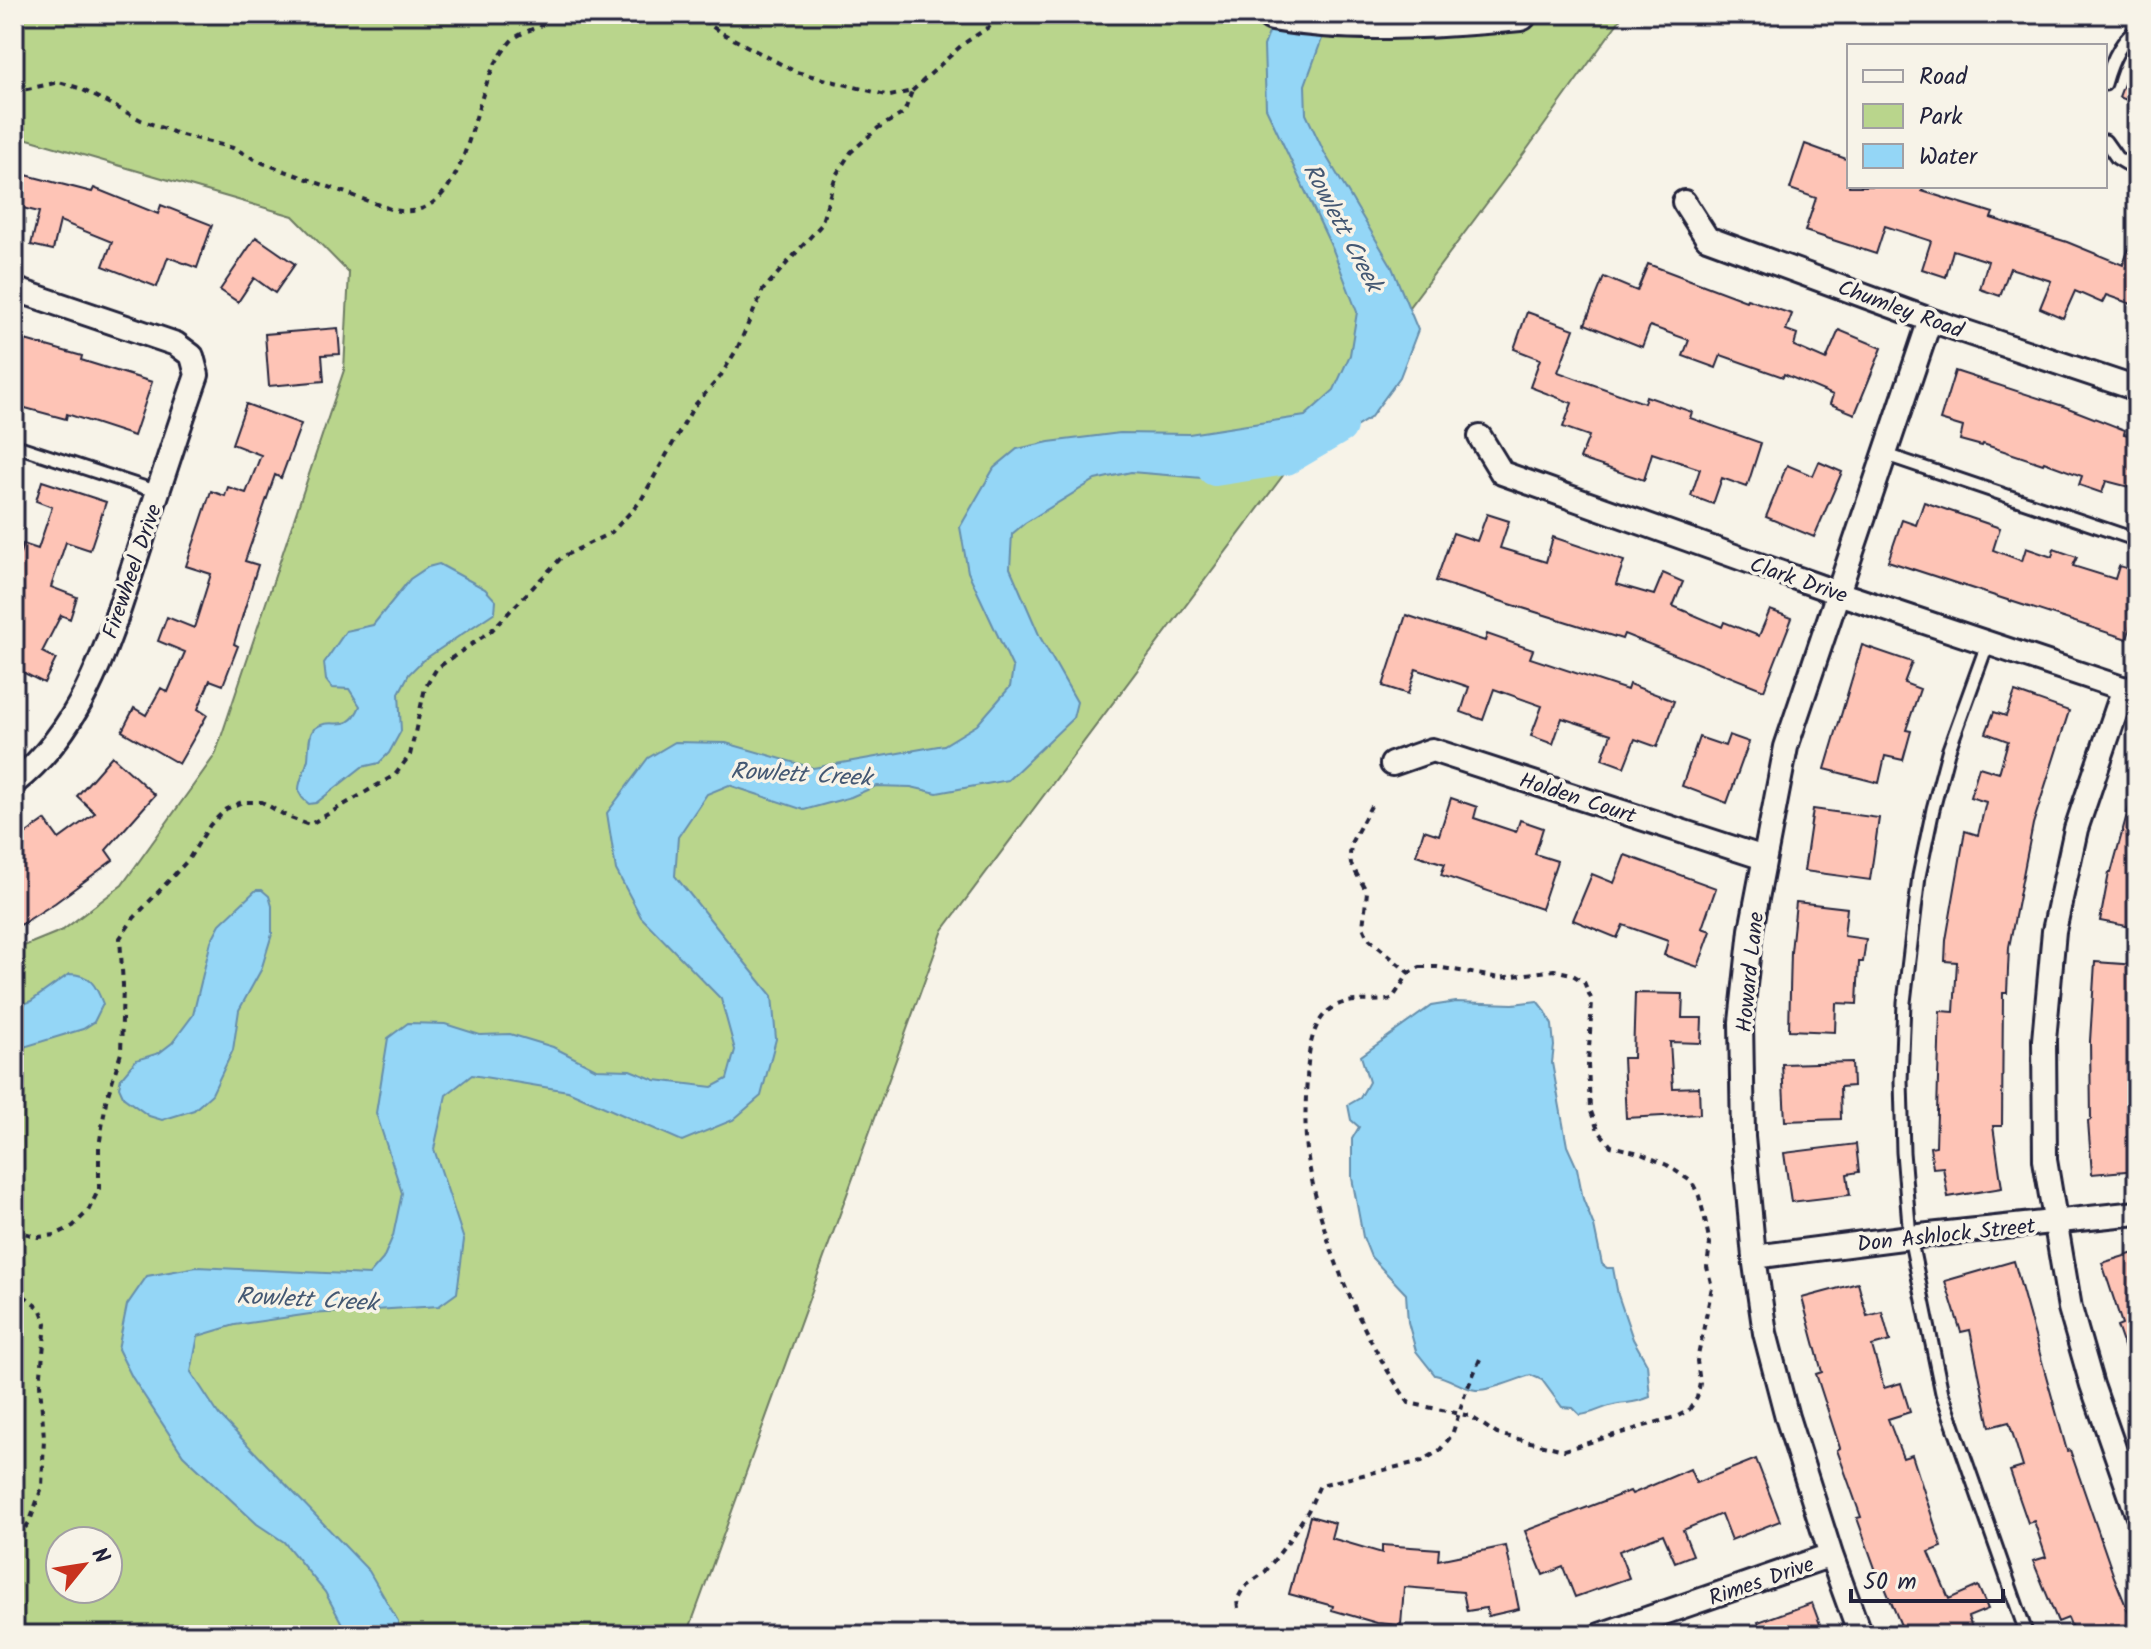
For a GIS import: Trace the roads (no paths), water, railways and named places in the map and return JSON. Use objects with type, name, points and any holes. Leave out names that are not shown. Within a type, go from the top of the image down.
[{"type":"main road","points":[[1273,14],[1303,19],[1409,21],[1520,14]]},
{"type":"street","name":"Chumley Road","points":[[1684,202],[1707,238],[1930,320],[2137,389]]},
{"type":"street","name":"Firewheel Drive","points":[[14,289],[176,344],[192,356],[197,375],[115,619],[77,712],[40,761],[14,783]]},
{"type":"street","name":"Howard Lane","points":[[1860,1635],[1787,1417],[1769,1347],[1754,1257],[1743,1137],[1741,1022],[1751,930],[1786,747],[1930,320]]},
{"type":"street","name":"Clark Drive","points":[[1480,437],[1502,473],[1838,593],[2131,690]]},
{"type":"street","points":[[2131,690],[2076,829],[2054,931],[2044,1040],[2045,1160],[2070,1308],[2092,1385],[2137,1514]]},
{"type":"street","name":"Holden Court","points":[[1392,764],[1432,750],[1764,858]]},
{"type":"street","name":"Don Ashlock Street","points":[[1754,1257],[2137,1213]]},
{"type":"street","name":"Rimes Drive","points":[[1600,1635],[1831,1555]]},
{"type":"lane","points":[[2107,76],[2130,34],[2137,30]]},
{"type":"lane","points":[[2107,144],[2117,158],[2137,170]]},
{"type":"lane","points":[[14,445],[158,492]]},
{"type":"lane","points":[[1884,454],[2137,540]]},
{"type":"lane","points":[[1988,641],[1948,752],[1933,809],[1911,933],[1901,1081],[1903,1152],[1910,1237],[1942,1393],[2027,1635]]},
{"type":"water","points":[[1276,14],[1331,14],[1305,85],[1306,114],[1325,154],[1391,265],[1418,330],[1400,377],[1370,418],[1335,440],[1202,478],[1131,472],[1095,480],[1012,534],[1010,568],[1040,637],[1077,702],[1073,718],[1008,780],[937,793],[911,787],[876,786],[851,797],[804,810],[729,785],[707,794],[678,837],[675,876],[772,996],[776,1039],[761,1096],[733,1120],[682,1141],[568,1091],[472,1075],[446,1095],[434,1149],[464,1240],[457,1293],[439,1306],[310,1314],[235,1325],[198,1336],[191,1372],[219,1415],[369,1571],[398,1621],[398,1635],[348,1635],[325,1592],[284,1542],[257,1524],[183,1455],[132,1377],[118,1349],[127,1305],[147,1276],[197,1267],[369,1275],[383,1259],[393,1236],[402,1193],[376,1113],[388,1038],[408,1023],[445,1024],[480,1035],[510,1034],[553,1047],[596,1069],[630,1070],[655,1080],[712,1087],[727,1079],[735,1050],[721,999],[641,917],[616,870],[607,813],[648,758],[675,742],[726,743],[813,768],[944,745],[977,725],[1010,687],[1013,668],[968,572],[960,527],[994,468],[1017,449],[1049,442],[1120,433],[1189,434],[1305,416],[1334,390],[1350,355],[1357,312],[1333,250],[1266,108],[1264,46]]},
{"type":"water","points":[[439,564],[485,589],[496,601],[495,612],[422,661],[409,674],[399,693],[401,731],[389,753],[379,763],[362,767],[316,803],[309,804],[299,789],[312,732],[327,723],[350,721],[360,706],[349,689],[332,688],[326,680],[324,663],[346,631],[373,625],[410,579]]},
{"type":"water","points":[[256,890],[262,890],[269,896],[272,934],[261,970],[239,1010],[233,1050],[212,1094],[194,1110],[162,1120],[149,1116],[124,1098],[119,1087],[121,1078],[136,1060],[159,1053],[172,1043],[193,1015],[211,941],[220,924]]},
{"type":"water","points":[[69,974],[87,978],[98,991],[103,1004],[94,1022],[83,1029],[14,1050],[14,1008],[31,1001]]},
{"type":"water","points":[[1537,1001],[1552,1025],[1552,1063],[1567,1146],[1577,1168],[1602,1264],[1613,1268],[1618,1295],[1633,1339],[1647,1364],[1650,1397],[1580,1415],[1573,1408],[1562,1407],[1542,1380],[1531,1375],[1476,1390],[1435,1375],[1416,1351],[1408,1322],[1406,1294],[1371,1257],[1363,1237],[1352,1178],[1352,1139],[1359,1127],[1351,1120],[1348,1105],[1360,1098],[1369,1082],[1361,1056],[1431,1006],[1456,1002],[1513,1004]]},
{"type":"waterway","name":"Rowlett Creek","points":[[1215,468],[1286,457],[1339,426]]}]
